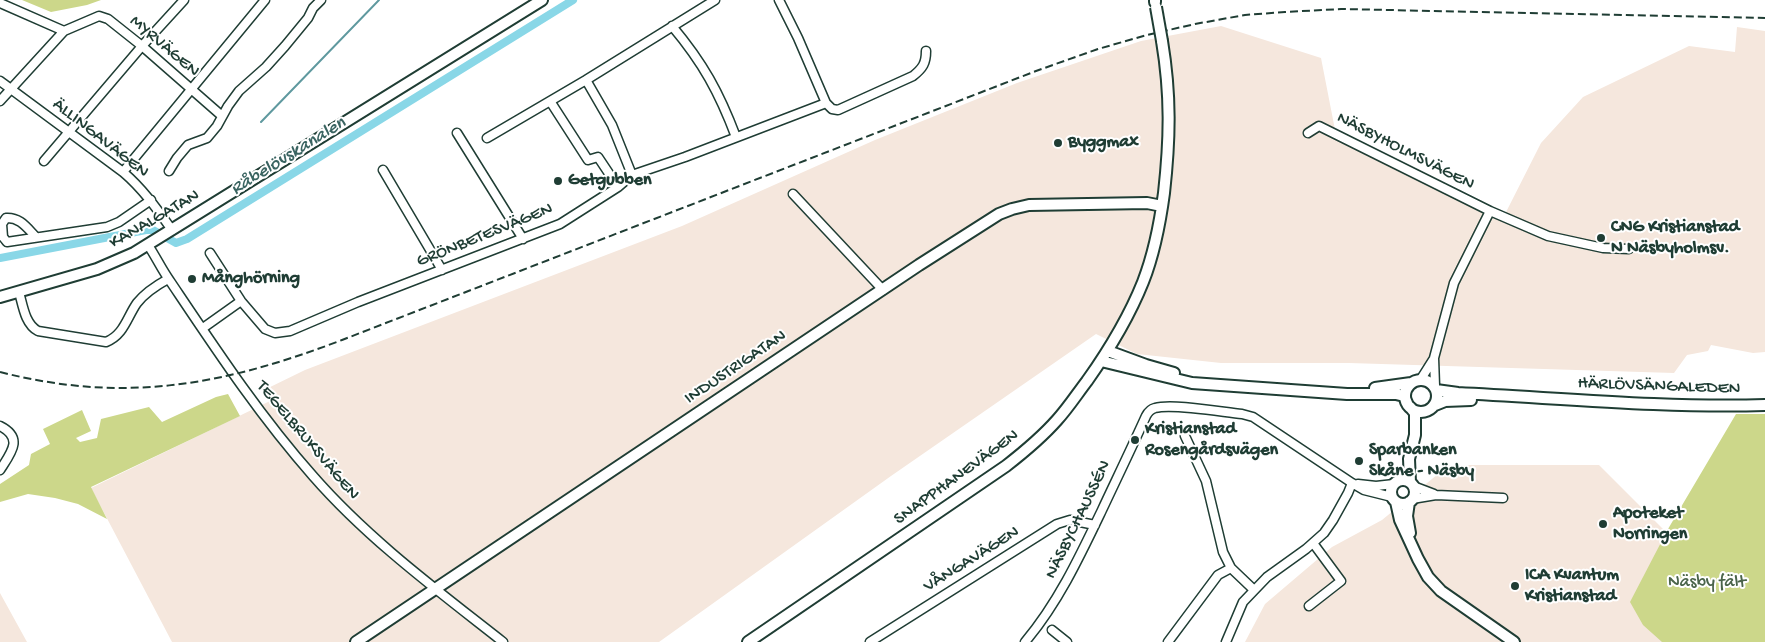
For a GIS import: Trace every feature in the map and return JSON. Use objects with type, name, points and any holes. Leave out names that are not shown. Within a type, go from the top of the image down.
[{"type":"street","points":[[44,161],[142,46],[184,0]]},
{"type":"street","points":[[123,172],[265,0]]},
{"type":"street","points":[[170,171],[182,150],[188,145],[207,138],[217,126],[239,91],[266,67],[285,46],[321,0]]},
{"type":"street","name":"KANALGATAN","points":[[0,298],[97,269],[152,243],[542,0]]},
{"type":"street","points":[[487,138],[586,80],[715,0]]},
{"type":"street","points":[[779,0],[826,102],[832,109],[838,110],[913,76],[921,70],[926,62],[926,51]]},
{"type":"street","name":"SNAPPHANEVÄGEN","points":[[748,642],[1006,466],[1057,420],[1102,361],[1126,319],[1144,281],[1155,244],[1162,206],[1170,114],[1168,82],[1155,2]]},
{"type":"street","points":[[0,3],[64,31],[0,101]]},
{"type":"street","name":"MYRVÄGEN","points":[[64,31],[99,16],[108,19],[222,116]]},
{"type":"street","points":[[672,26],[694,52],[708,75],[724,104],[736,137]]},
{"type":"street","points":[[586,80],[612,125],[632,175]]},
{"type":"street","name":"ÄLLINGAVÄGEN","points":[[0,81],[137,184],[151,200],[169,232]]},
{"type":"street","points":[[550,101],[588,160],[598,157],[618,187]]},
{"type":"street","name":"GRÖNBETESVÄGEN","points":[[210,253],[241,301],[265,329],[275,333],[290,331],[560,224],[618,187],[632,175],[826,102]]},
{"type":"street","name":"NÄSBYHOLMSVÄGEN","points":[[1308,133],[1319,126],[1490,211],[1548,236],[1603,248],[1629,249]]},
{"type":"street","points":[[457,133],[523,239]]},
{"type":"street","points":[[383,170],[442,270]]},
{"type":"street","points":[[793,194],[883,290]]},
{"type":"street","points":[[36,237],[107,227],[119,222],[151,200]]},
{"type":"street","name":"INDUSTRIGATAN","points":[[356,642],[999,214],[1012,209],[1039,205],[1147,203],[1162,206]]},
{"type":"street","points":[[1421,380],[1434,358],[1454,283],[1490,211]]},
{"type":"street","name":"TEGELBRUKSVÄGEN","points":[[152,243],[168,279],[242,386],[281,439],[314,477],[356,520],[503,642]]},
{"type":"street","points":[[19,292],[28,322],[38,331],[106,342],[115,339],[120,333],[136,304],[168,279]]},
{"type":"street","points":[[203,328],[241,301]]},
{"type":"street","points":[[1108,351],[1146,365],[1224,386]]},
{"type":"street","points":[[1411,383],[1406,393],[1408,405],[1419,412],[1425,412],[1435,405],[1438,395],[1434,358]]},
{"type":"street","points":[[1102,361],[1192,383],[1370,395],[1396,394],[1404,396],[1408,405],[1415,413],[1416,435]]},
{"type":"street","points":[[1289,390],[1336,387],[1385,388],[1421,380],[1426,380],[1436,388]]},
{"type":"street","name":"HÄRLÖVSÄNGALEDEN","points":[[1436,388],[1458,393],[1552,400],[1729,406],[1765,405]]},
{"type":"street","name":"HÄRLÖVSÄNGALEDEN","points":[[1435,405],[1452,400],[1530,402],[1552,400]]},
{"type":"street","name":"NÄSBYCHAUSSÉN","points":[[1025,642],[1059,594],[1095,525],[1148,412],[1155,408],[1169,407],[1242,414],[1253,417],[1352,483]]},
{"type":"street","points":[[1425,412],[1409,459],[1391,490],[1400,520],[1428,577],[1441,591],[1514,642]]},
{"type":"street","points":[[0,426],[8,429],[14,437],[14,444],[0,470]]},
{"type":"street","points":[[1185,436],[1206,481],[1223,552],[1231,568],[1253,589]]},
{"type":"street","points":[[1409,459],[1411,484],[1415,493],[1407,516],[1411,542]]},
{"type":"street","points":[[1352,483],[1376,486],[1395,483],[1401,480],[1436,495]]},
{"type":"street","points":[[1352,483],[1364,490],[1394,499],[1402,504],[1436,495],[1503,498]]},
{"type":"street","points":[[1226,642],[1243,602],[1253,589],[1324,533],[1333,520],[1352,483]]},
{"type":"street","name":"VÅNGAVÄGEN","points":[[870,642],[1057,524],[1070,520],[1095,525]]},
{"type":"street","points":[[1309,606],[1341,581],[1312,543]]},
{"type":"street","points":[[1168,642],[1218,575],[1231,568]]},
{"type":"street","points":[[1052,630],[1067,642]]},
{"type":"shaded area","points":[[1221,26],[1321,58],[1337,140],[1502,220],[1541,143],[1583,97],[1689,46],[1735,52],[1737,27],[1765,31],[1765,352],[1753,353],[1711,345],[1708,351],[1687,355],[1674,373],[1349,363],[1221,363],[1137,354],[1096,334],[891,476],[659,642],[172,642],[91,488],[270,401],[262,391],[305,370],[682,226],[875,140],[1017,83],[1141,41]]},
{"type":"shaded area","points":[[1449,465],[1599,465],[1667,533],[1665,642],[1245,642],[1265,604],[1332,547],[1382,520]]},
{"type":"shaded area","points":[[0,593],[27,642],[0,642]]},
{"type":"green space","points":[[22,0],[101,0],[87,5],[51,12]]},
{"type":"green space","points":[[228,394],[240,416],[91,487],[107,519],[78,504],[55,498],[28,494],[0,502],[0,484],[29,465],[31,454],[50,444],[43,429],[82,410],[91,431],[76,438],[80,442],[97,438],[101,419],[149,407],[162,422],[216,397]]},
{"type":"green space","name":"Näsby fält","points":[[1736,414],[1765,414],[1765,642],[1662,642],[1643,625],[1630,602],[1668,529]]},
{"type":"waterway","points":[[261,122],[379,0]]},
{"type":"waterway","name":"Råbelövskanalen","points":[[0,258],[146,230],[153,230],[176,243],[187,239],[573,0]]},
{"type":"railway","points":[[0,372],[46,382],[90,387],[132,388],[174,385],[215,378],[299,356],[1036,71],[1098,49],[1195,24],[1245,15],[1341,9],[1765,18]]},
{"type":"place","name":"Byggmax","points":[[1058,143]]},
{"type":"place","name":"Getgubben","points":[[558,181]]},
{"type":"place","name":"CNG Kristianstad N Näsbyholmsv.","points":[[1601,238]]},
{"type":"place","name":"Månghörning","points":[[192,279]]},
{"type":"place","name":"Kristianstad Rosengårdsvägen","points":[[1135,440]]},
{"type":"place","name":"Sparbanken Skåne - Näsby","points":[[1359,461]]},
{"type":"place","name":"Apoteket Norringen","points":[[1603,524]]},
{"type":"place","name":"ICA Kvantum Kristianstad","points":[[1515,586]]}]
